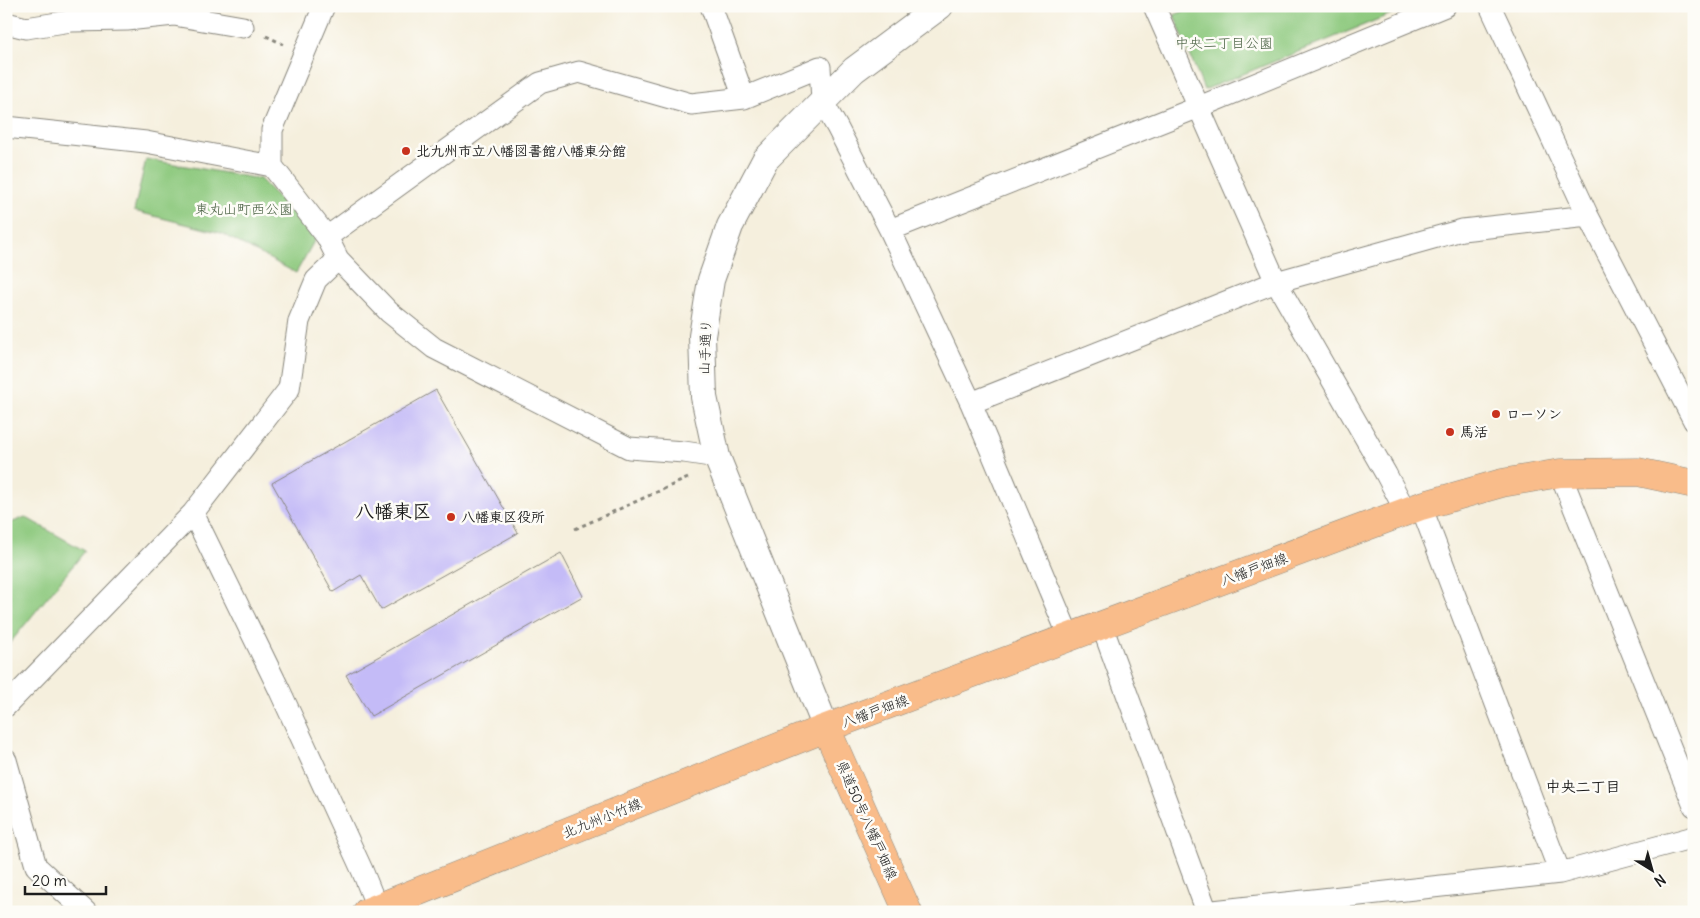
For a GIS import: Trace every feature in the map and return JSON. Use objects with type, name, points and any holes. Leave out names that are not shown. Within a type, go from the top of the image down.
[{"type":"main road","name":"八幡戸畑線","points":[[826,728],[1070,639],[1414,509],[1502,482],[1560,473],[1638,472],[1694,484]]},
{"type":"main road","name":"北九州小竹線","points":[[374,911],[826,728]]},
{"type":"main road","name":"県道50号八幡戸畑線","points":[[826,728],[908,912]]},
{"type":"street","points":[[324,6],[272,130],[272,166],[327,237],[338,259],[389,312],[434,348],[629,448],[684,452],[717,458]]},
{"type":"street","points":[[711,6],[744,98]]},
{"type":"street","name":"山手通り","points":[[826,728],[717,458],[704,397],[702,336],[711,280],[730,226],[765,160],[854,70],[940,6]]},
{"type":"street","points":[[1154,6],[1276,282],[1386,474],[1414,509],[1560,873]]},
{"type":"street","points":[[890,230],[1199,108],[1445,6]]},
{"type":"street","points":[[1490,6],[1588,216],[1694,421]]},
{"type":"street","points":[[6,23],[26,28],[127,13],[174,15],[243,27]]},
{"type":"street","points":[[327,237],[540,83],[579,72],[691,104],[744,98],[820,68],[822,102],[837,127],[890,230],[971,403],[1070,639]]},
{"type":"street","points":[[6,127],[146,142],[272,166]]},
{"type":"street","points":[[971,403],[1276,282],[1462,230],[1588,216]]},
{"type":"street","points":[[6,706],[193,513],[289,389],[299,321],[316,280],[338,259]]},
{"type":"street","points":[[1560,473],[1694,806]]},
{"type":"street","points":[[193,513],[279,689],[374,911]]},
{"type":"street","points":[[1102,626],[1206,912],[1560,873],[1694,837]]},
{"type":"street","points":[[6,760],[36,866],[86,912]]},
{"type":"path","points":[[243,27],[304,52]]},
{"type":"path","points":[[575,529],[689,477]]},
{"type":"green space","name":"中央二丁目公園","points":[[1196,6],[1411,6],[1204,90],[1174,15]]},
{"type":"green space","name":"東丸山町西公園","points":[[146,159],[260,179],[317,236],[296,273],[221,233],[134,211]]},
{"type":"green space","points":[[25,517],[85,551],[6,648],[6,525]]},
{"type":"building","points":[[436,390],[518,533],[381,610],[361,575],[333,592],[272,483]]},
{"type":"building","points":[[561,553],[583,596],[371,716],[346,675]]},
{"type":"place","name":"北九州市立八幡図書館八幡東分館","points":[[406,151]]},
{"type":"place","name":"ローソン","points":[[1496,414]]},
{"type":"place","name":"馬活","points":[[1450,432]]},
{"type":"place","name":"八幡東区役所","points":[[451,517]]},
{"type":"district","name":"八幡東区","points":[[393,511]]},
{"type":"district","name":"中央二丁目","points":[[1583,787]]}]
